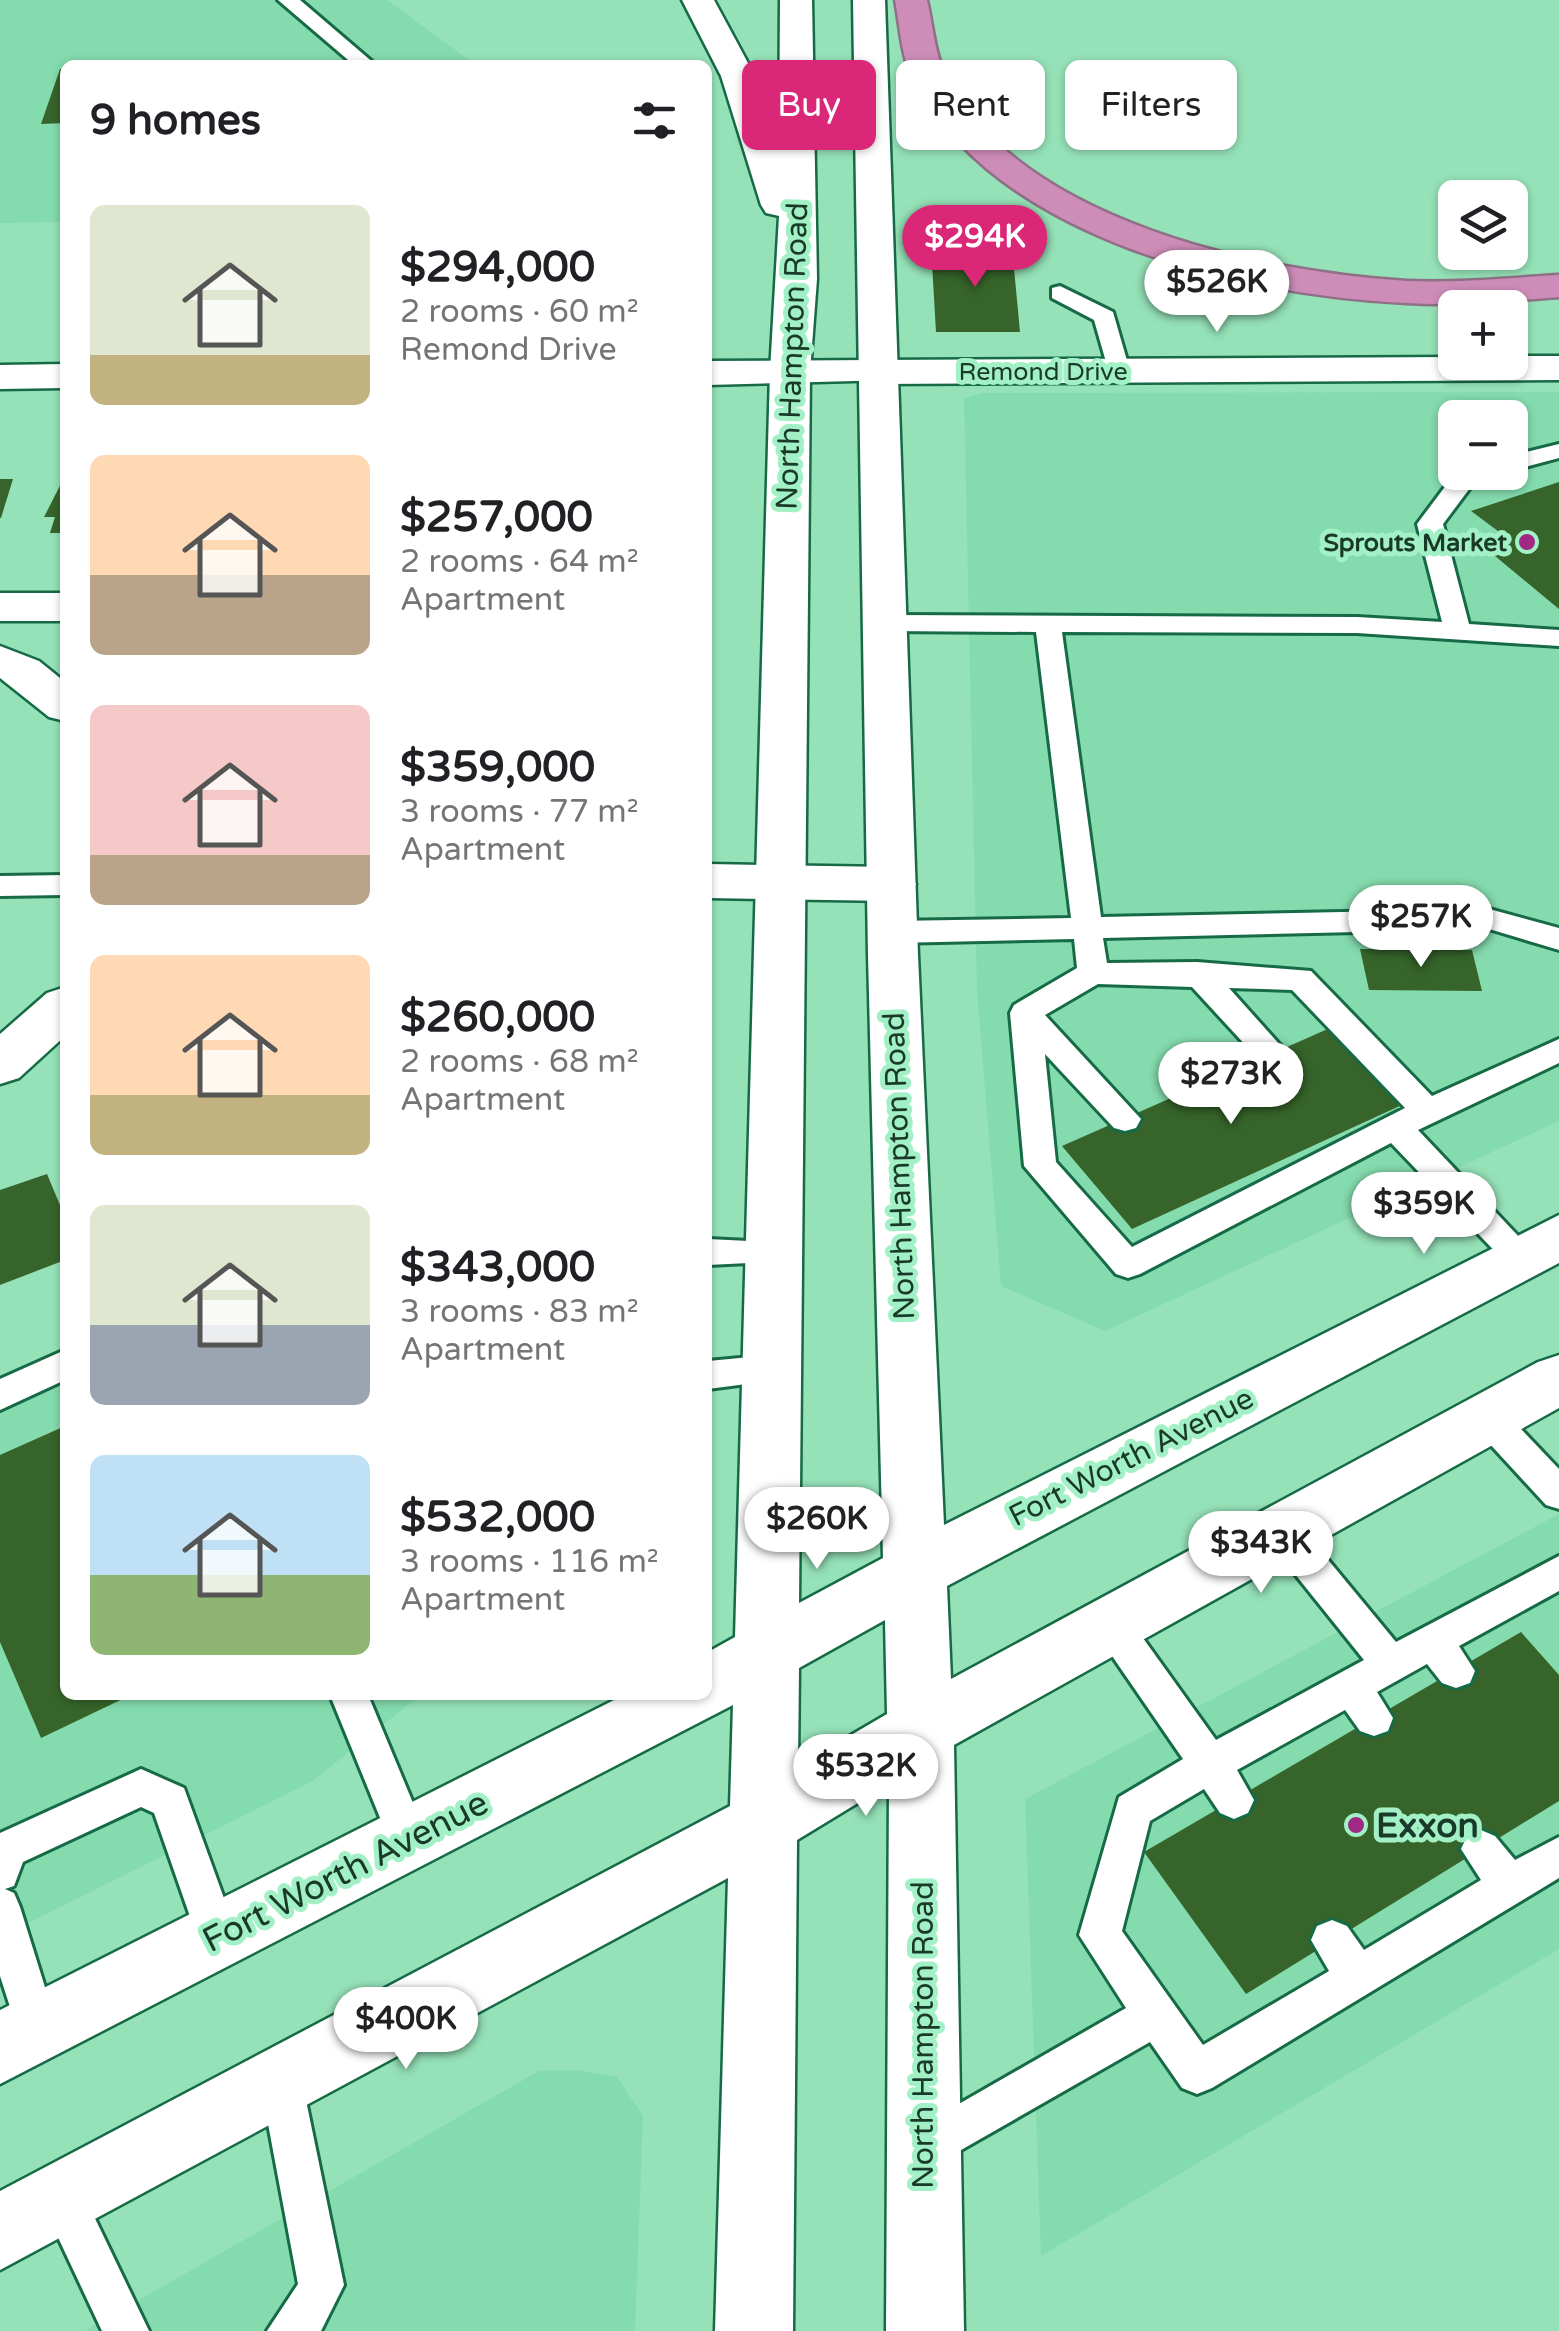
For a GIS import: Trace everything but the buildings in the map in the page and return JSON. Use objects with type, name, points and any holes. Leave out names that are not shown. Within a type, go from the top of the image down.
[{"type":"highway","points":[[911,0],[930,80],[964,131],[1039,190],[1092,219],[1213,260],[1318,284],[1424,292],[1559,286]]},
{"type":"main road","points":[[698,0],[738,76],[771,174],[798,279]]},
{"type":"main road","name":"North Hampton Road","points":[[754,2331],[790,372],[798,279],[796,0]]},
{"type":"main road","name":"North Hampton Road","points":[[869,0],[892,908],[924,1836],[921,2149],[926,2331]]},
{"type":"main road","name":"Remond Drive","points":[[712,373],[1559,368]]},
{"type":"main road","points":[[0,376],[60,376]]},
{"type":"main road","points":[[0,607],[60,607]]},
{"type":"main road","points":[[0,660],[23,672],[60,702]]},
{"type":"main road","points":[[712,882],[782,882],[892,908]]},
{"type":"main road","points":[[0,1064],[60,1010]]},
{"type":"main road","name":"Fort Worth Avenue","points":[[712,1684],[912,1572],[1539,1247]]},
{"type":"main road","points":[[0,2232],[764,1823],[918,1731],[1559,1379]]},
{"type":"main road","name":"Fort Worth Avenue","points":[[18,2039],[679,1700]]},
{"type":"lane","points":[[288,0],[360,60]]},
{"type":"lane","points":[[1060,293],[1105,317],[1118,371]]},
{"type":"lane","points":[[1528,459],[1559,451]]},
{"type":"lane","points":[[1456,490],[1430,524],[1458,630]]},
{"type":"lane","points":[[884,623],[1458,630],[1559,638]]},
{"type":"lane","points":[[1048,623],[1094,973]]},
{"type":"lane","points":[[0,886],[60,885]]},
{"type":"lane","points":[[892,908],[1087,924],[1489,920],[1559,939]]},
{"type":"lane","points":[[1197,972],[1272,1054]]},
{"type":"lane","points":[[1025,1013],[1094,973],[1197,972],[1300,979],[1428,1112]]},
{"type":"lane","points":[[1025,1013],[1125,1118]]},
{"type":"lane","points":[[1025,1013],[1040,1166],[1128,1265],[1208,1208],[1356,1136],[1395,1127],[1559,1050]]},
{"type":"lane","points":[[1395,1127],[1539,1247]]},
{"type":"lane","points":[[712,1252],[775,1252]]},
{"type":"lane","points":[[0,1396],[60,1366]]},
{"type":"lane","points":[[712,1375],[773,1368]]},
{"type":"lane","points":[[1490,1420],[1559,1494]]},
{"type":"lane","points":[[1283,1532],[1392,1665]]},
{"type":"lane","points":[[1559,1572],[1445,1656],[1392,1665],[1133,1810],[1100,1935],[1197,2073],[1559,1856]]},
{"type":"lane","points":[[1112,1625],[1234,1800]]},
{"type":"lane","points":[[1350,1687],[1374,1718]]},
{"type":"lane","points":[[351,1700],[408,1839]]},
{"type":"lane","points":[[2,1851],[141,1787],[170,1802],[216,1936]]},
{"type":"lane","points":[[1481,1849],[1510,1884]]},
{"type":"lane","points":[[0,1908],[18,2039]]},
{"type":"lane","points":[[1332,1940],[1358,1976]]},
{"type":"lane","points":[[921,2149],[1155,2016]]},
{"type":"lane","points":[[282,2081],[321,2285],[311,2308],[290,2331]]},
{"type":"lane","points":[[62,2199],[126,2331]]},
{"type":"shaded area","points":[[0,0],[387,0],[469,60],[60,60],[60,222],[0,223]]},
{"type":"shaded area","points":[[1559,392],[1559,1121],[1105,1331],[1001,1286],[977,991],[964,398],[983,393]]},
{"type":"shaded area","points":[[60,1354],[60,1700],[415,1700],[311,1782],[0,1937],[0,1380]]},
{"type":"shaded area","points":[[1559,1514],[1559,1949],[1041,2256],[1025,1799]]},
{"type":"shaded area","points":[[576,2070],[617,2077],[643,2116],[635,2331],[85,2331],[539,2071]]},
{"type":"place","name":"Sprouts Market","points":[[1527,542]]},
{"type":"place","name":"Exxon","points":[[1356,1825]]}]
